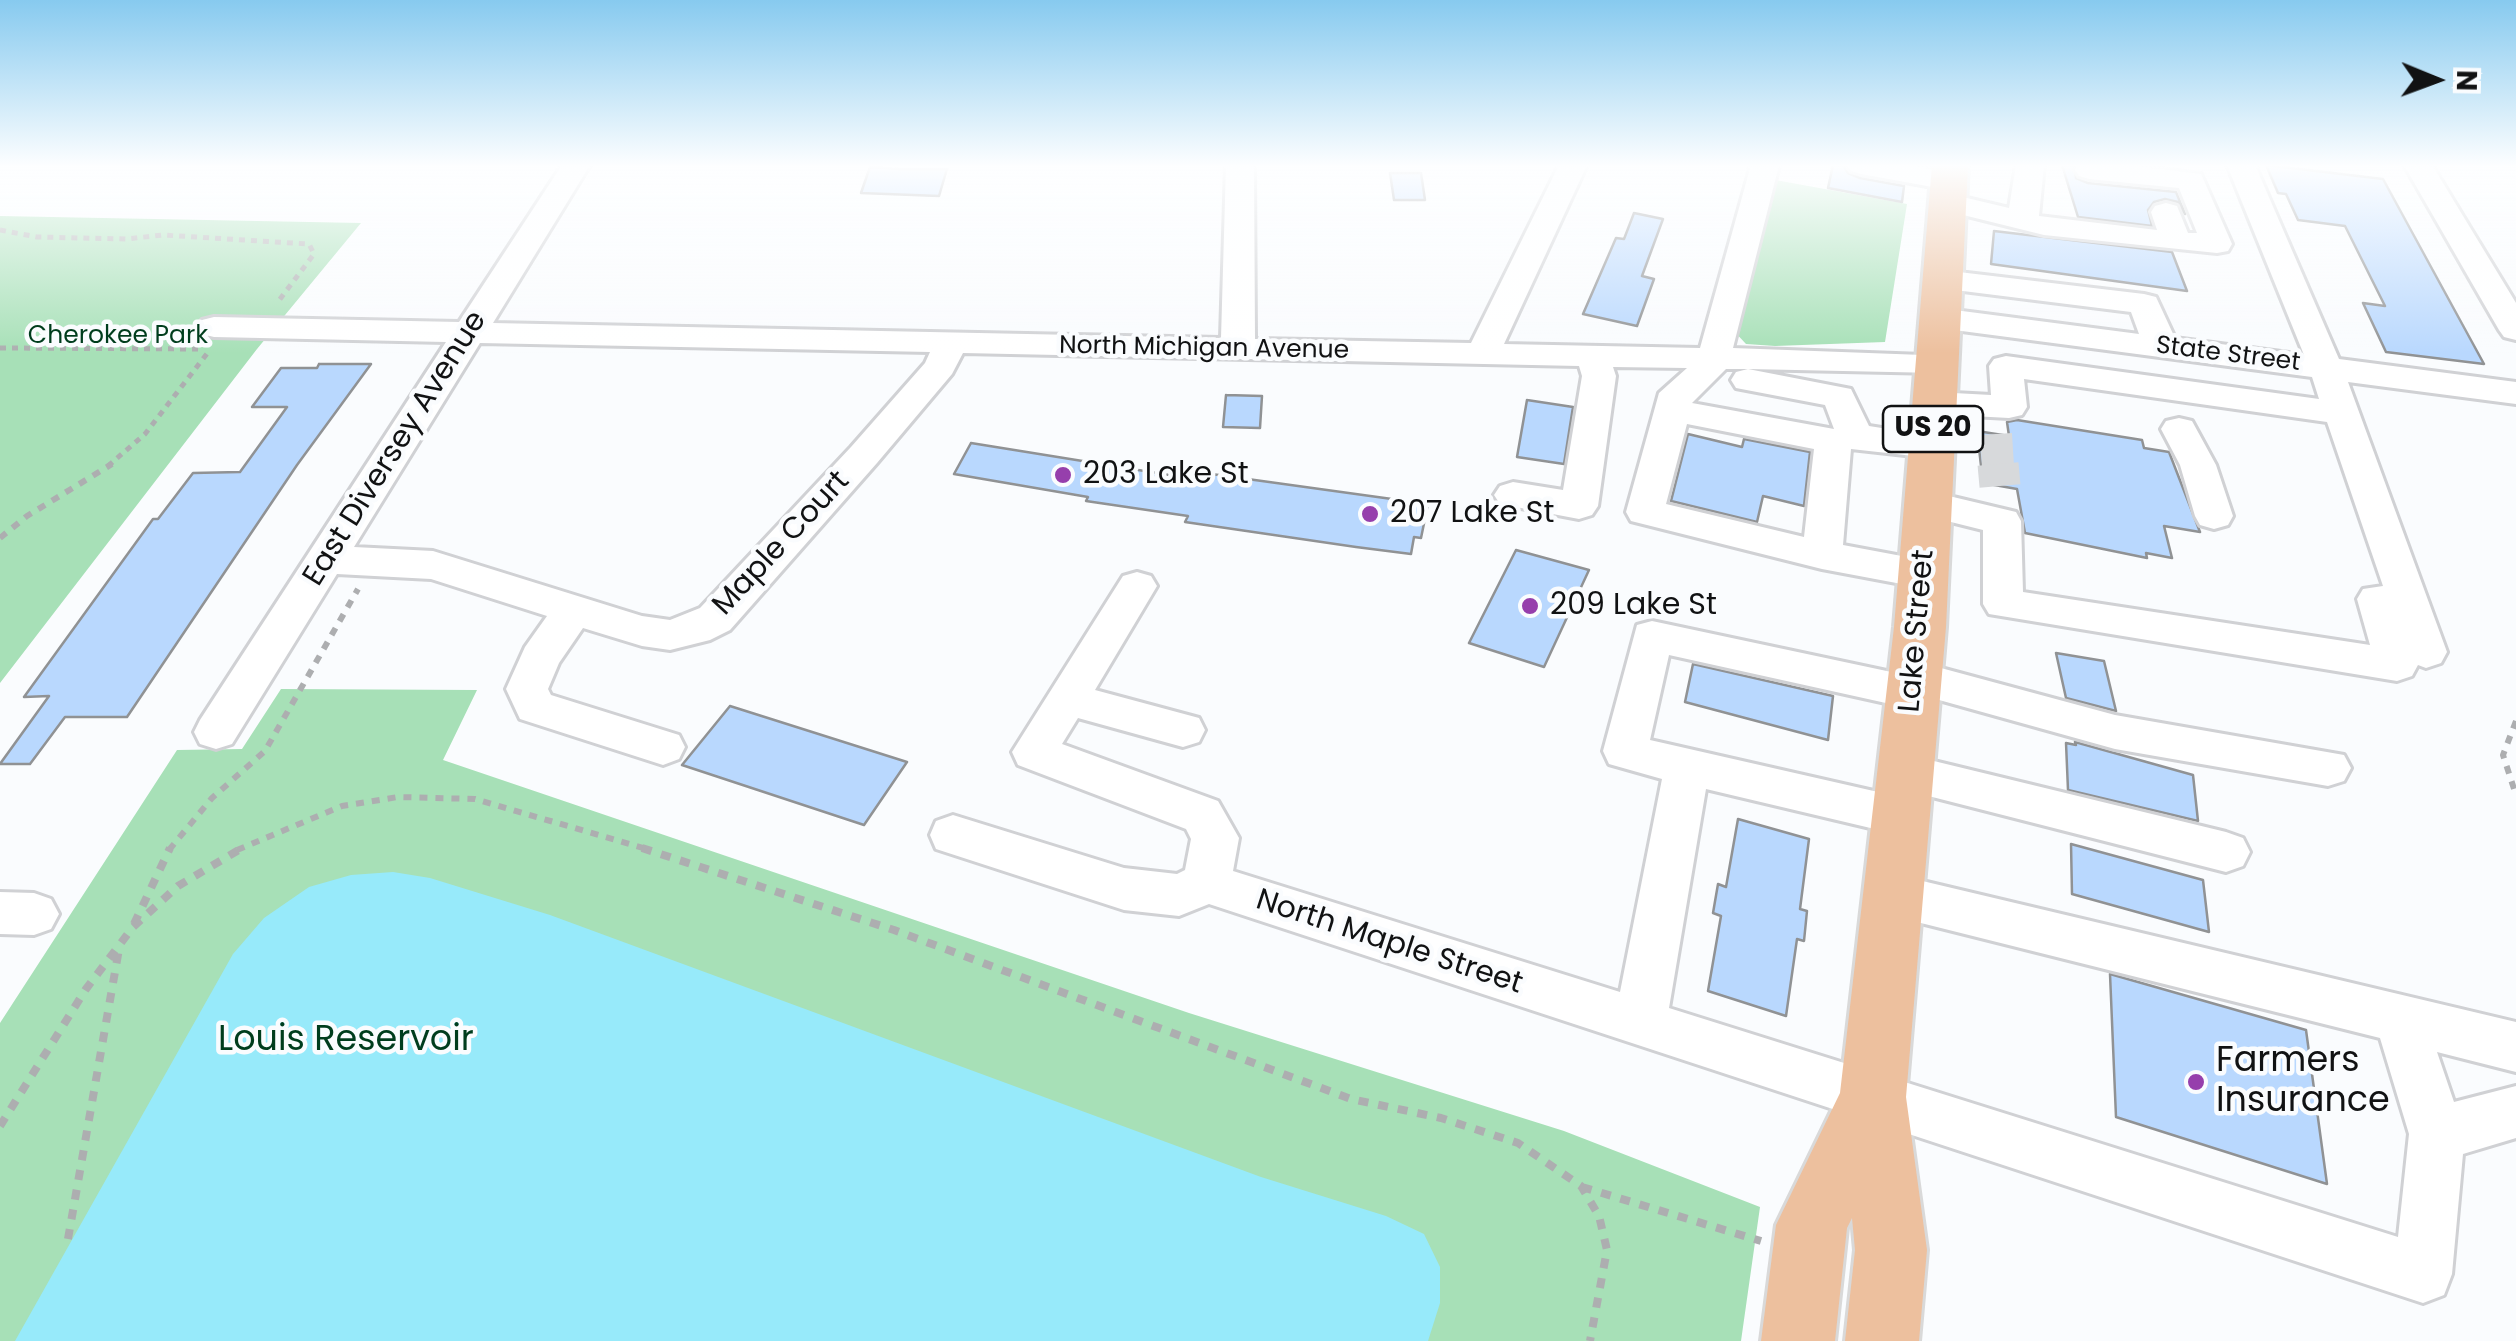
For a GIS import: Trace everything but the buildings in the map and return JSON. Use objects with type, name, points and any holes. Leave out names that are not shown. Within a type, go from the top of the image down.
[{"type":"main road","name":"Lake Street","points":[[1882,1341],[1892,1250],[1873,1097],[1914,685],[1945,228]]},
{"type":"main road","name":"Lake Street","points":[[1798,1341],[1812,1225],[1873,1097]]},
{"type":"street","name":"East Diversey Avenue","points":[[216,732],[537,228]]},
{"type":"street","points":[[1238,351],[1239,228]]},
{"type":"street","points":[[1482,355],[1543,228]]},
{"type":"street","points":[[1748,228],[1709,365],[1677,394],[1645,512],[1822,555],[1923,574]]},
{"type":"street","points":[[2193,228],[2217,244],[2277,250]]},
{"type":"street","points":[[2210,228],[2217,244]]},
{"type":"street","points":[[2268,228],[2326,368],[2426,652]]},
{"type":"street","points":[[2455,228],[2516,330]]},
{"type":"street","name":"State Street","points":[[1941,299],[2161,346],[2516,393]]},
{"type":"street","name":"North Michigan Avenue","points":[[212,338],[257,328],[1593,357],[1936,383],[1995,420],[2010,407],[2006,366],[2342,413]]},
{"type":"street","name":"Maple Court","points":[[326,560],[433,565],[642,631],[670,635],[715,619],[928,382],[951,343]]},
{"type":"street","points":[[1513,495],[1579,506],[1599,376],[1593,357]]},
{"type":"street","points":[[1709,365],[1839,397],[1844,439],[1822,555]]},
{"type":"street","points":[[1672,410],[1844,439],[1932,446]]},
{"type":"street","points":[[2179,430],[2198,465],[2214,516]]},
{"type":"street","points":[[1928,504],[2001,503],[2004,604],[2397,665],[2376,600]]},
{"type":"street","points":[[953,834],[1124,889],[1179,895],[1206,883],[1215,838],[1202,815],[1034,752],[1138,586]]},
{"type":"street","points":[[574,610],[540,658],[527,689],[535,707],[663,747]]},
{"type":"street","points":[[2226,852],[1903,794],[1688,766],[1625,751],[1652,636],[1914,685],[2115,732],[2328,768]]},
{"type":"street","points":[[1068,698],[1183,730]]},
{"type":"street","points":[[1640,1025],[1688,766]]},
{"type":"street","name":"North Maple Street","points":[[1206,883],[2422,1274],[2438,1134]]},
{"type":"street","points":[[1893,895],[2516,1047]]},
{"type":"street","points":[[2400,1018],[2438,1134],[2516,1112]]},
{"type":"path","points":[[0,230],[37,237],[163,236],[309,244],[314,254],[257,328],[235,350],[212,338],[0,348]]},
{"type":"path","points":[[0,538],[27,516],[116,461],[145,434],[212,338]]},
{"type":"path","points":[[133,927],[162,860],[184,828],[265,751],[374,562]]},
{"type":"path","points":[[2516,721],[2503,754],[2516,795]]},
{"type":"path","points":[[0,1126],[86,989],[133,927],[178,886],[216,860],[306,818],[342,806],[398,798],[475,799],[618,840],[894,930],[1351,1099],[1485,1129],[1518,1143],[1581,1186],[1772,1244]]},
{"type":"path","points":[[68,1239],[119,946]]},
{"type":"path","points":[[1581,1186],[1599,1216],[1607,1250],[1590,1341]]},
{"type":"green space","name":"Cherokee Park","points":[[0,228],[357,228],[257,349],[0,683]]},
{"type":"green space","points":[[1758,228],[1903,228],[1885,342],[1746,344],[1733,330]]},
{"type":"green space","name":"Louis Reservoir","points":[[281,689],[477,690],[443,760],[1189,1013],[1564,1131],[1760,1207],[1741,1341],[0,1341],[0,1023],[177,750],[242,749]]},
{"type":"water","points":[[393,872],[430,878],[550,915],[1261,1177],[1386,1216],[1424,1234],[1440,1267],[1440,1303],[1428,1341],[15,1341],[233,954],[264,918],[309,887],[351,875]]},
{"type":"tunnel","points":[[1996,434],[1998,466]]},
{"type":"tunnel","points":[[1998,464],[2000,486]]},
{"type":"place","name":"203 Lake St","points":[[1063,475]]},
{"type":"place","name":"207 Lake St","points":[[1370,514]]},
{"type":"place","name":"209 Lake St","points":[[1530,606]]},
{"type":"place","name":"Farmers Insurance","points":[[2196,1082]]}]
